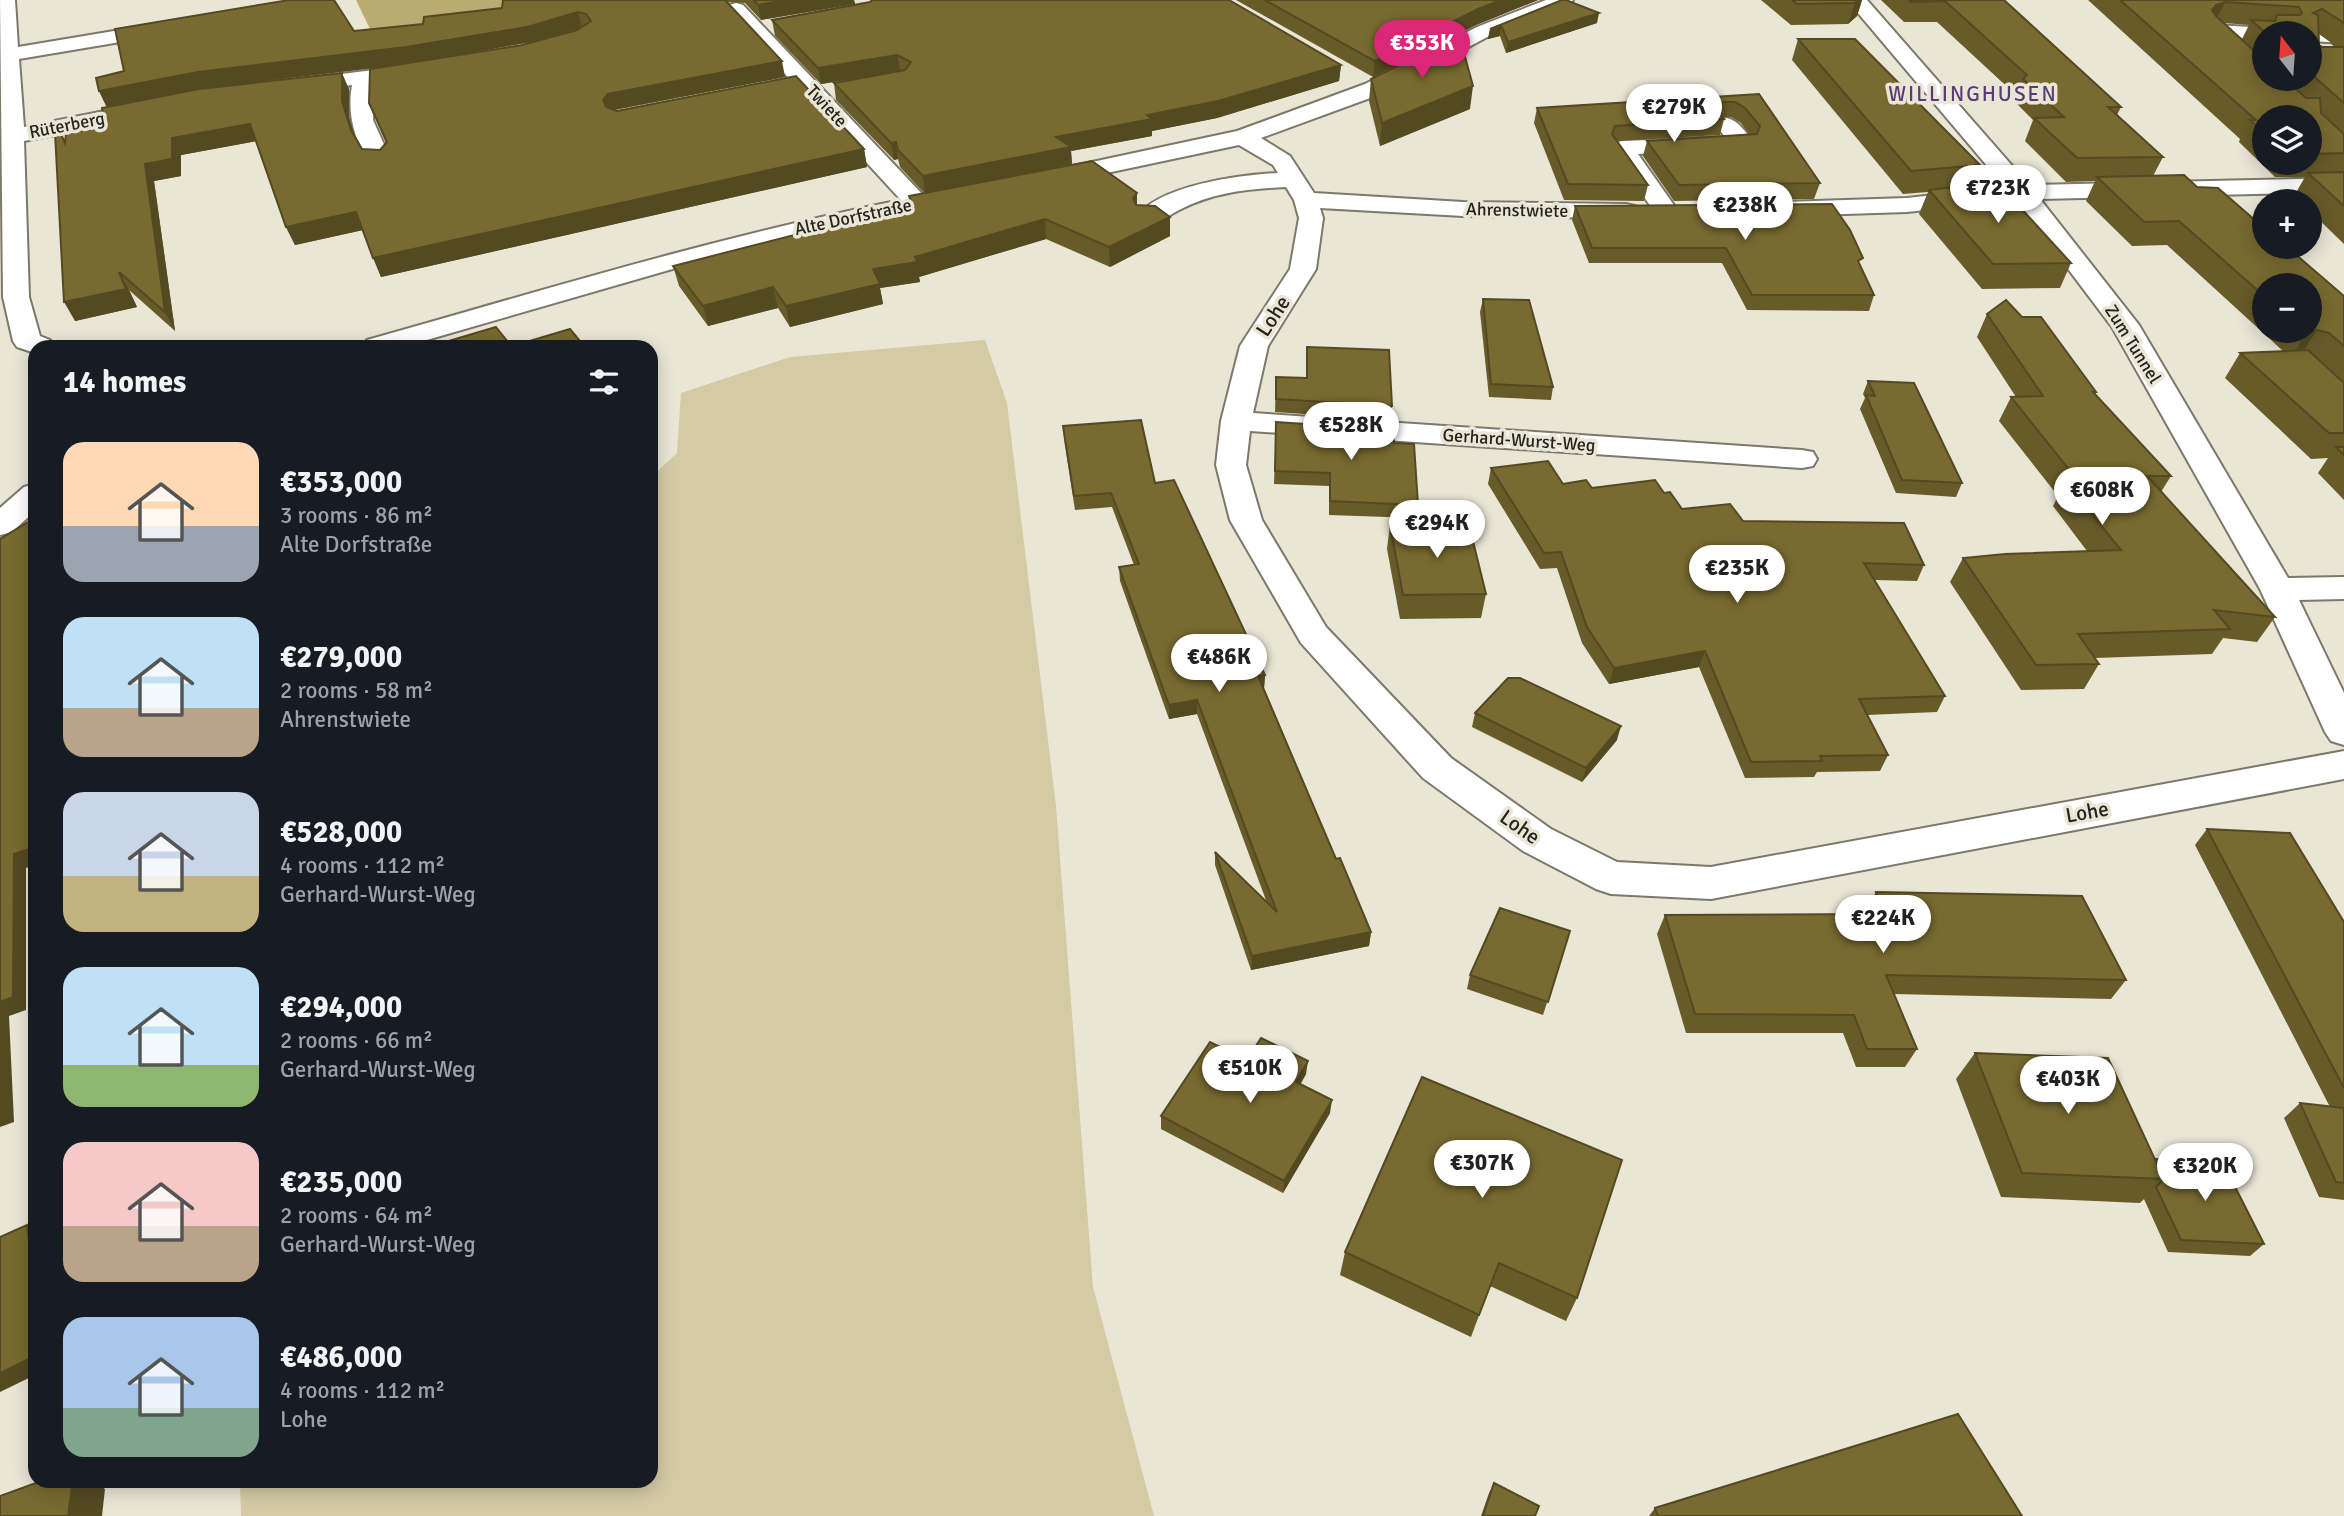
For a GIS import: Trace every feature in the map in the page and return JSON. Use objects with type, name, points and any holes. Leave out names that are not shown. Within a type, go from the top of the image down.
[{"type":"street","points":[[5,0],[13,136],[16,297],[28,341]]},
{"type":"street","points":[[1030,181],[1128,163],[1243,136],[1373,89],[1484,31],[1563,0]]},
{"type":"street","name":"Zum Tunnel","points":[[1857,0],[2022,192],[2125,324],[2277,589],[2344,732]]},
{"type":"street","name":"Twiete","points":[[736,9],[917,203]]},
{"type":"street","points":[[8,55],[183,26]]},
{"type":"street","points":[[756,30],[781,26]]},
{"type":"street","points":[[2252,32],[2215,31],[2296,105]]},
{"type":"street","points":[[2322,36],[2344,37]]},
{"type":"street","points":[[2322,50],[2325,54]]},
{"type":"street","points":[[2241,57],[2252,57]]},
{"type":"street","points":[[272,89],[441,66]]},
{"type":"street","points":[[1350,75],[1373,89]]},
{"type":"street","points":[[364,78],[359,109],[362,125],[379,159]]},
{"type":"street","points":[[779,88],[840,90]]},
{"type":"street","name":"Rüterberg","points":[[13,136],[180,103]]},
{"type":"street","points":[[1666,211],[1622,148],[1742,143],[1727,125]]},
{"type":"street","points":[[1243,136],[1283,161],[1300,190]]},
{"type":"street","name":"Ahrenstwiete","points":[[1148,218],[1182,197],[1206,188],[1252,181],[1300,190],[1463,209],[1692,211]]},
{"type":"street","points":[[1757,211],[1907,205],[2022,192],[2344,186]]},
{"type":"street","name":"Lohe","points":[[1300,190],[1311,218],[1303,270],[1254,346],[1236,421],[1231,465],[1246,520],[1313,635],[1437,768],[1537,840],[1611,878],[1711,883],[2344,765]]},
{"type":"street","name":"Alte Dorfstraße","points":[[398,340],[705,252],[980,191]]},
{"type":"street","name":"Gerhard-Wurst-Weg","points":[[1236,421],[1802,459]]},
{"type":"street","points":[[0,525],[28,500]]},
{"type":"street","points":[[2277,589],[2344,588]]},
{"type":"shaded area","points":[[356,0],[562,0],[372,33]]},
{"type":"shaded area","points":[[985,340],[1007,403],[1056,806],[1093,1287],[1154,1516],[241,1516],[240,1488],[658,1488],[658,471],[677,453],[681,393],[790,357]]},
{"type":"building","points":[[289,0],[334,0],[354,31],[423,24],[424,17],[502,8],[503,0],[725,0],[782,61],[608,94],[603,100],[606,107],[617,111],[796,76],[864,149],[373,258],[356,212],[286,227],[250,124],[172,138],[172,159],[145,164],[165,312],[119,272],[126,289],[64,302],[55,133],[60,132],[65,143],[66,133],[105,127],[102,108],[199,89],[342,73],[342,101],[351,130],[362,149],[380,150],[387,142],[369,103],[370,69],[522,45],[577,30],[591,21],[586,14],[578,12],[527,27],[406,47],[198,72],[99,91],[96,78],[124,71],[115,29]]},
{"type":"building","points":[[754,0],[785,0],[758,5]]},
{"type":"building","points":[[872,0],[1229,0],[1341,65],[1218,101],[1147,115],[1152,119],[1056,137],[1071,147],[923,176],[898,150],[896,142],[891,143],[834,83],[905,70],[911,62],[897,55],[818,68],[772,20]]},
{"type":"building","points":[[1265,0],[1501,0],[1375,61]]},
{"type":"building","points":[[1562,0],[1599,13],[1508,42],[1501,25],[1490,29]]},
{"type":"building","points":[[1792,0],[1858,0],[1855,3],[1797,4]]},
{"type":"building","points":[[1909,0],[2004,0],[2121,107],[2108,107],[2163,157],[2077,158],[2034,118],[2064,117],[2023,79],[2027,75],[1945,1]]},
{"type":"building","points":[[2120,0],[2344,0],[2344,24],[2322,9],[2313,13],[2318,15],[2318,21],[2275,21],[2277,15],[2300,15],[2302,13],[2299,7],[2225,2],[2216,5],[2212,10],[2252,49],[2252,91],[2298,91],[2306,98],[2320,98],[2320,105],[2252,105],[2252,116]]},
{"type":"building","points":[[1459,35],[1473,86],[1382,123],[1371,79]]},
{"type":"building","points":[[1798,39],[1855,39],[1980,165],[1911,171]]},
{"type":"building","points":[[2322,47],[2344,47],[2344,103],[2322,84]]},
{"type":"building","points":[[1759,94],[1820,183],[1679,185],[1647,141],[1757,134],[1760,126],[1745,108],[1735,102],[1723,102],[1717,110],[1724,119],[1615,126],[1612,134],[1648,185],[1568,184],[1537,108]]},
{"type":"building","points":[[2322,114],[2344,134],[2344,153],[2322,154]]},
{"type":"building","points":[[1092,161],[1137,193],[1133,198],[1136,205],[1155,206],[1170,217],[1109,247],[1045,219],[915,257],[917,262],[873,269],[880,284],[786,306],[773,287],[703,306],[673,266],[912,205],[909,196]]},
{"type":"building","points":[[2344,172],[2344,206],[2310,175],[2322,175],[2322,173]]},
{"type":"building","points":[[2184,175],[2197,187],[2218,188],[2252,218],[2252,259],[2301,259],[2317,273],[2252,273],[2252,285],[2179,221],[2144,222],[2097,177]]},
{"type":"building","points":[[1997,182],[2071,263],[1993,264],[1929,190]]},
{"type":"building","points":[[1832,204],[1850,230],[1863,258],[1858,261],[1874,295],[1752,295],[1726,248],[1592,248],[1575,206]]},
{"type":"building","points":[[2322,277],[2344,296],[2344,346],[2329,333],[2322,331]]},
{"type":"building","points":[[1483,299],[1529,300],[1553,387],[1491,384]]},
{"type":"building","points":[[2006,300],[2022,317],[2041,317],[2096,392],[2093,392],[2171,476],[2147,476],[2275,617],[2214,610],[2230,629],[2078,634],[2099,664],[2036,665],[1963,558],[2121,550],[2066,482],[2079,482],[2011,397],[2043,396],[1987,314]]},
{"type":"building","points":[[496,327],[506,340],[452,340]]},
{"type":"building","points":[[570,329],[579,340],[533,340]]},
{"type":"building","points":[[1307,347],[1389,350],[1392,406],[1276,399],[1276,377],[1307,378]]},
{"type":"building","points":[[2308,350],[2344,383],[2344,433],[2329,433],[2240,353]]},
{"type":"building","points":[[1868,381],[1914,383],[1962,483],[1902,480],[1866,395],[1875,396]]},
{"type":"building","points":[[1141,420],[1155,483],[1174,480],[1265,675],[1258,676],[1336,859],[1340,858],[1371,932],[1252,956],[1215,852],[1277,912],[1197,700],[1169,705],[1119,567],[1139,564],[1111,493],[1074,496],[1063,426]]},
{"type":"building","points":[[1276,422],[1393,430],[1394,443],[1414,444],[1418,505],[1330,501],[1330,473],[1275,471]]},
{"type":"building","points":[[2336,447],[2344,447],[2344,455]]},
{"type":"building","points":[[1548,461],[1563,484],[1586,480],[1592,488],[1655,480],[1664,493],[1670,492],[1682,509],[1730,504],[1743,521],[1904,523],[1924,565],[1864,563],[1945,696],[1859,699],[1888,755],[1820,756],[1822,761],[1751,762],[1705,651],[1614,668],[1587,627],[1561,552],[1544,553],[1491,468]]},
{"type":"building","points":[[28,522],[28,849],[14,854],[13,997],[0,1002],[0,539]]},
{"type":"building","points":[[1390,525],[1469,525],[1486,594],[1403,595]]},
{"type":"building","points":[[1508,678],[1520,678],[1621,726],[1586,768],[1475,713]]},
{"type":"building","points":[[2207,829],[2290,833],[2344,922],[2344,1088]]},
{"type":"building","points":[[1876,892],[2082,896],[2126,980],[1886,975],[1917,1049],[1867,1049],[1854,1015],[1695,1014],[1665,915],[1884,914]]},
{"type":"building","points":[[1500,908],[1570,931],[1548,1002],[1470,975]]},
{"type":"building","points":[[1261,1038],[1308,1061],[1296,1082],[1332,1100],[1284,1181],[1161,1116],[1210,1042],[1247,1060]]},
{"type":"building","points":[[1975,1053],[2108,1058],[2164,1179],[2022,1173]]},
{"type":"building","points":[[1422,1077],[1622,1160],[1577,1298],[1499,1263],[1479,1315],[1345,1252]]},
{"type":"building","points":[[2300,1103],[2344,1108],[2344,1183],[2336,1182]]},
{"type":"building","points":[[2155,1159],[2222,1161],[2264,1244],[2181,1240],[2156,1187],[2164,1179]]},
{"type":"building","points":[[27,1225],[28,1359],[0,1373],[0,1237]]},
{"type":"building","points":[[1958,1414],[2022,1516],[1658,1516],[1655,1508]]},
{"type":"building","points":[[1494,1483],[1539,1506],[1535,1516],[1483,1516]]},
{"type":"building","points":[[28,1486],[28,1488],[72,1488],[68,1516],[0,1516],[0,1496]]},
{"type":"district","name":"WILLINGHUSEN","points":[[1973,94]]}]
